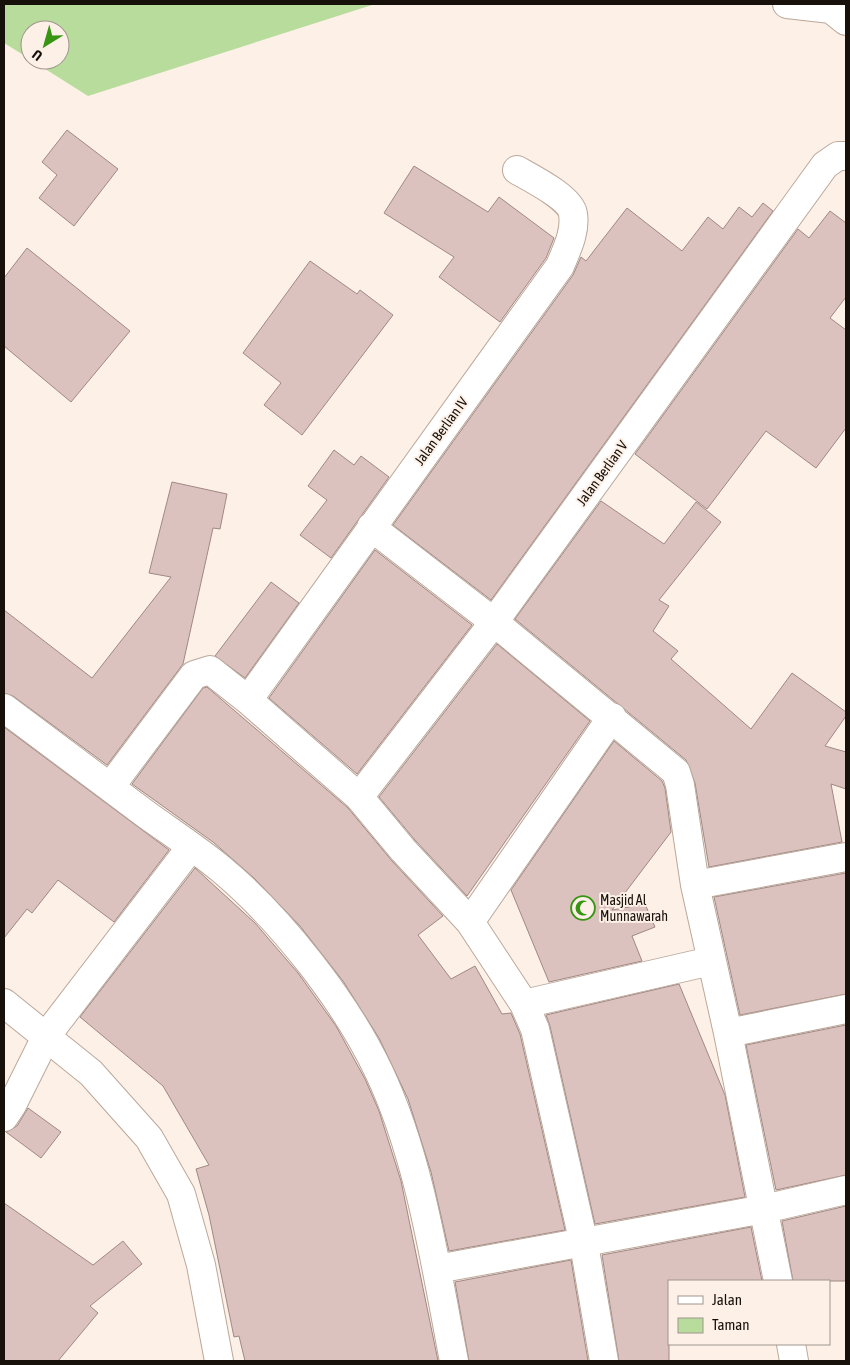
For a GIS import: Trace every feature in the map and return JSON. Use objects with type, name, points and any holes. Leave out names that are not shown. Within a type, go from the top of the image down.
[{"type":"street","points":[[787,4],[832,9],[846,20]]},
{"type":"street","name":"Jalan Berlian V","points":[[359,797],[494,622],[825,164],[838,156],[846,156]]},
{"type":"street","name":"Jalan Berlian IV","points":[[248,700],[554,274],[563,257],[571,239],[574,215],[570,206],[547,188],[517,170]]},
{"type":"street","points":[[371,527],[494,622],[612,717],[676,772],[680,785],[695,885],[728,1033],[778,1280]]},
{"type":"street","points":[[110,787],[194,675],[210,670],[248,700],[359,797],[403,850],[470,922],[524,1004],[535,1029],[584,1244],[604,1361]]},
{"type":"street","points":[[4,708],[221,869],[256,901],[311,965],[346,1014],[379,1072],[399,1125],[416,1179],[437,1270],[454,1361]]},
{"type":"street","points":[[470,922],[612,717]]},
{"type":"street","points":[[4,1117],[12,1105],[46,1035],[191,847]]},
{"type":"street","points":[[695,885],[846,857]]},
{"type":"street","points":[[524,1004],[711,961]]},
{"type":"street","points":[[4,1003],[91,1073],[149,1138],[181,1194],[201,1265],[219,1361]]},
{"type":"street","points":[[728,1033],[846,1010]]},
{"type":"street","points":[[437,1270],[764,1209],[846,1190]]},
{"type":"street","points":[[791,1345],[794,1361]]},
{"type":"green space","points":[[4,4],[375,4],[88,96],[47,70],[70,70],[70,20],[20,20],[20,53],[4,43]]},
{"type":"building","points":[[67,130],[118,169],[74,226],[39,198],[57,175],[42,162]]},
{"type":"building","points":[[414,166],[488,212],[499,197],[554,238],[546,258],[500,322],[439,277],[454,257],[384,213]]},
{"type":"building","points":[[763,203],[773,211],[491,600],[393,525],[573,275],[581,257],[586,261],[627,208],[682,251],[708,217],[723,229],[739,207],[752,217]]},
{"type":"building","points":[[830,211],[846,223],[846,297],[830,318],[846,330],[846,428],[816,468],[766,431],[707,509],[635,454],[798,229],[809,238]]},
{"type":"building","points":[[27,248],[130,331],[71,402],[4,346],[4,278]]},
{"type":"building","points":[[310,261],[357,294],[360,290],[393,315],[302,435],[264,405],[281,383],[243,353]]},
{"type":"building","points":[[334,450],[354,465],[361,456],[389,477],[331,558],[300,535],[327,500],[308,486]]},
{"type":"building","points":[[172,482],[227,494],[220,529],[213,528],[183,664],[107,765],[13,696],[4,693],[4,610],[92,678],[171,577],[149,573]]},
{"type":"building","points":[[601,501],[664,544],[696,502],[721,522],[659,600],[669,606],[653,631],[678,651],[671,659],[751,729],[792,673],[846,712],[846,716],[825,746],[846,752],[846,789],[831,784],[842,842],[709,867],[695,783],[686,760],[515,619]]},
{"type":"building","points":[[375,550],[472,625],[357,774],[269,698]]},
{"type":"building","points":[[271,582],[299,603],[245,678],[215,656]]},
{"type":"building","points":[[497,644],[590,721],[467,896],[415,840],[379,797]]},
{"type":"building","points":[[207,687],[348,808],[392,861],[443,916],[418,935],[451,979],[475,966],[502,1014],[511,1013],[520,1034],[565,1230],[449,1251],[431,1172],[408,1099],[379,1038],[343,981],[300,926],[254,878],[213,842],[132,784],[203,688]]},
{"type":"building","points":[[4,727],[169,850],[114,922],[58,880],[32,913],[27,909],[4,938]]},
{"type":"building","points":[[614,741],[662,781],[665,788],[671,832],[612,910],[645,904],[655,927],[632,936],[642,961],[549,982],[511,890]]},
{"type":"building","points":[[195,868],[255,923],[298,973],[336,1026],[365,1079],[379,1111],[401,1181],[438,1361],[245,1361],[239,1336],[234,1337],[209,1215],[196,1169],[209,1165],[163,1086],[80,1017]]},
{"type":"building","points":[[846,873],[846,994],[740,1015],[714,897]]},
{"type":"building","points":[[679,984],[725,1095],[745,1197],[595,1224],[546,1015]]},
{"type":"building","points":[[846,1025],[846,1175],[776,1190],[746,1045]]},
{"type":"building","points":[[28,1108],[61,1132],[41,1158],[6,1132],[17,1126]]},
{"type":"building","points":[[4,1203],[93,1265],[123,1241],[142,1264],[90,1306],[98,1313],[58,1361],[4,1361]]},
{"type":"building","points":[[846,1206],[846,1281],[793,1280],[782,1221]]},
{"type":"building","points":[[751,1227],[762,1280],[668,1280],[669,1361],[619,1361],[602,1255]]},
{"type":"building","points":[[571,1260],[588,1361],[469,1361],[455,1282]]},
{"type":"place","name":"Masjid Al Munnawarah","points":[[583,908]]}]
